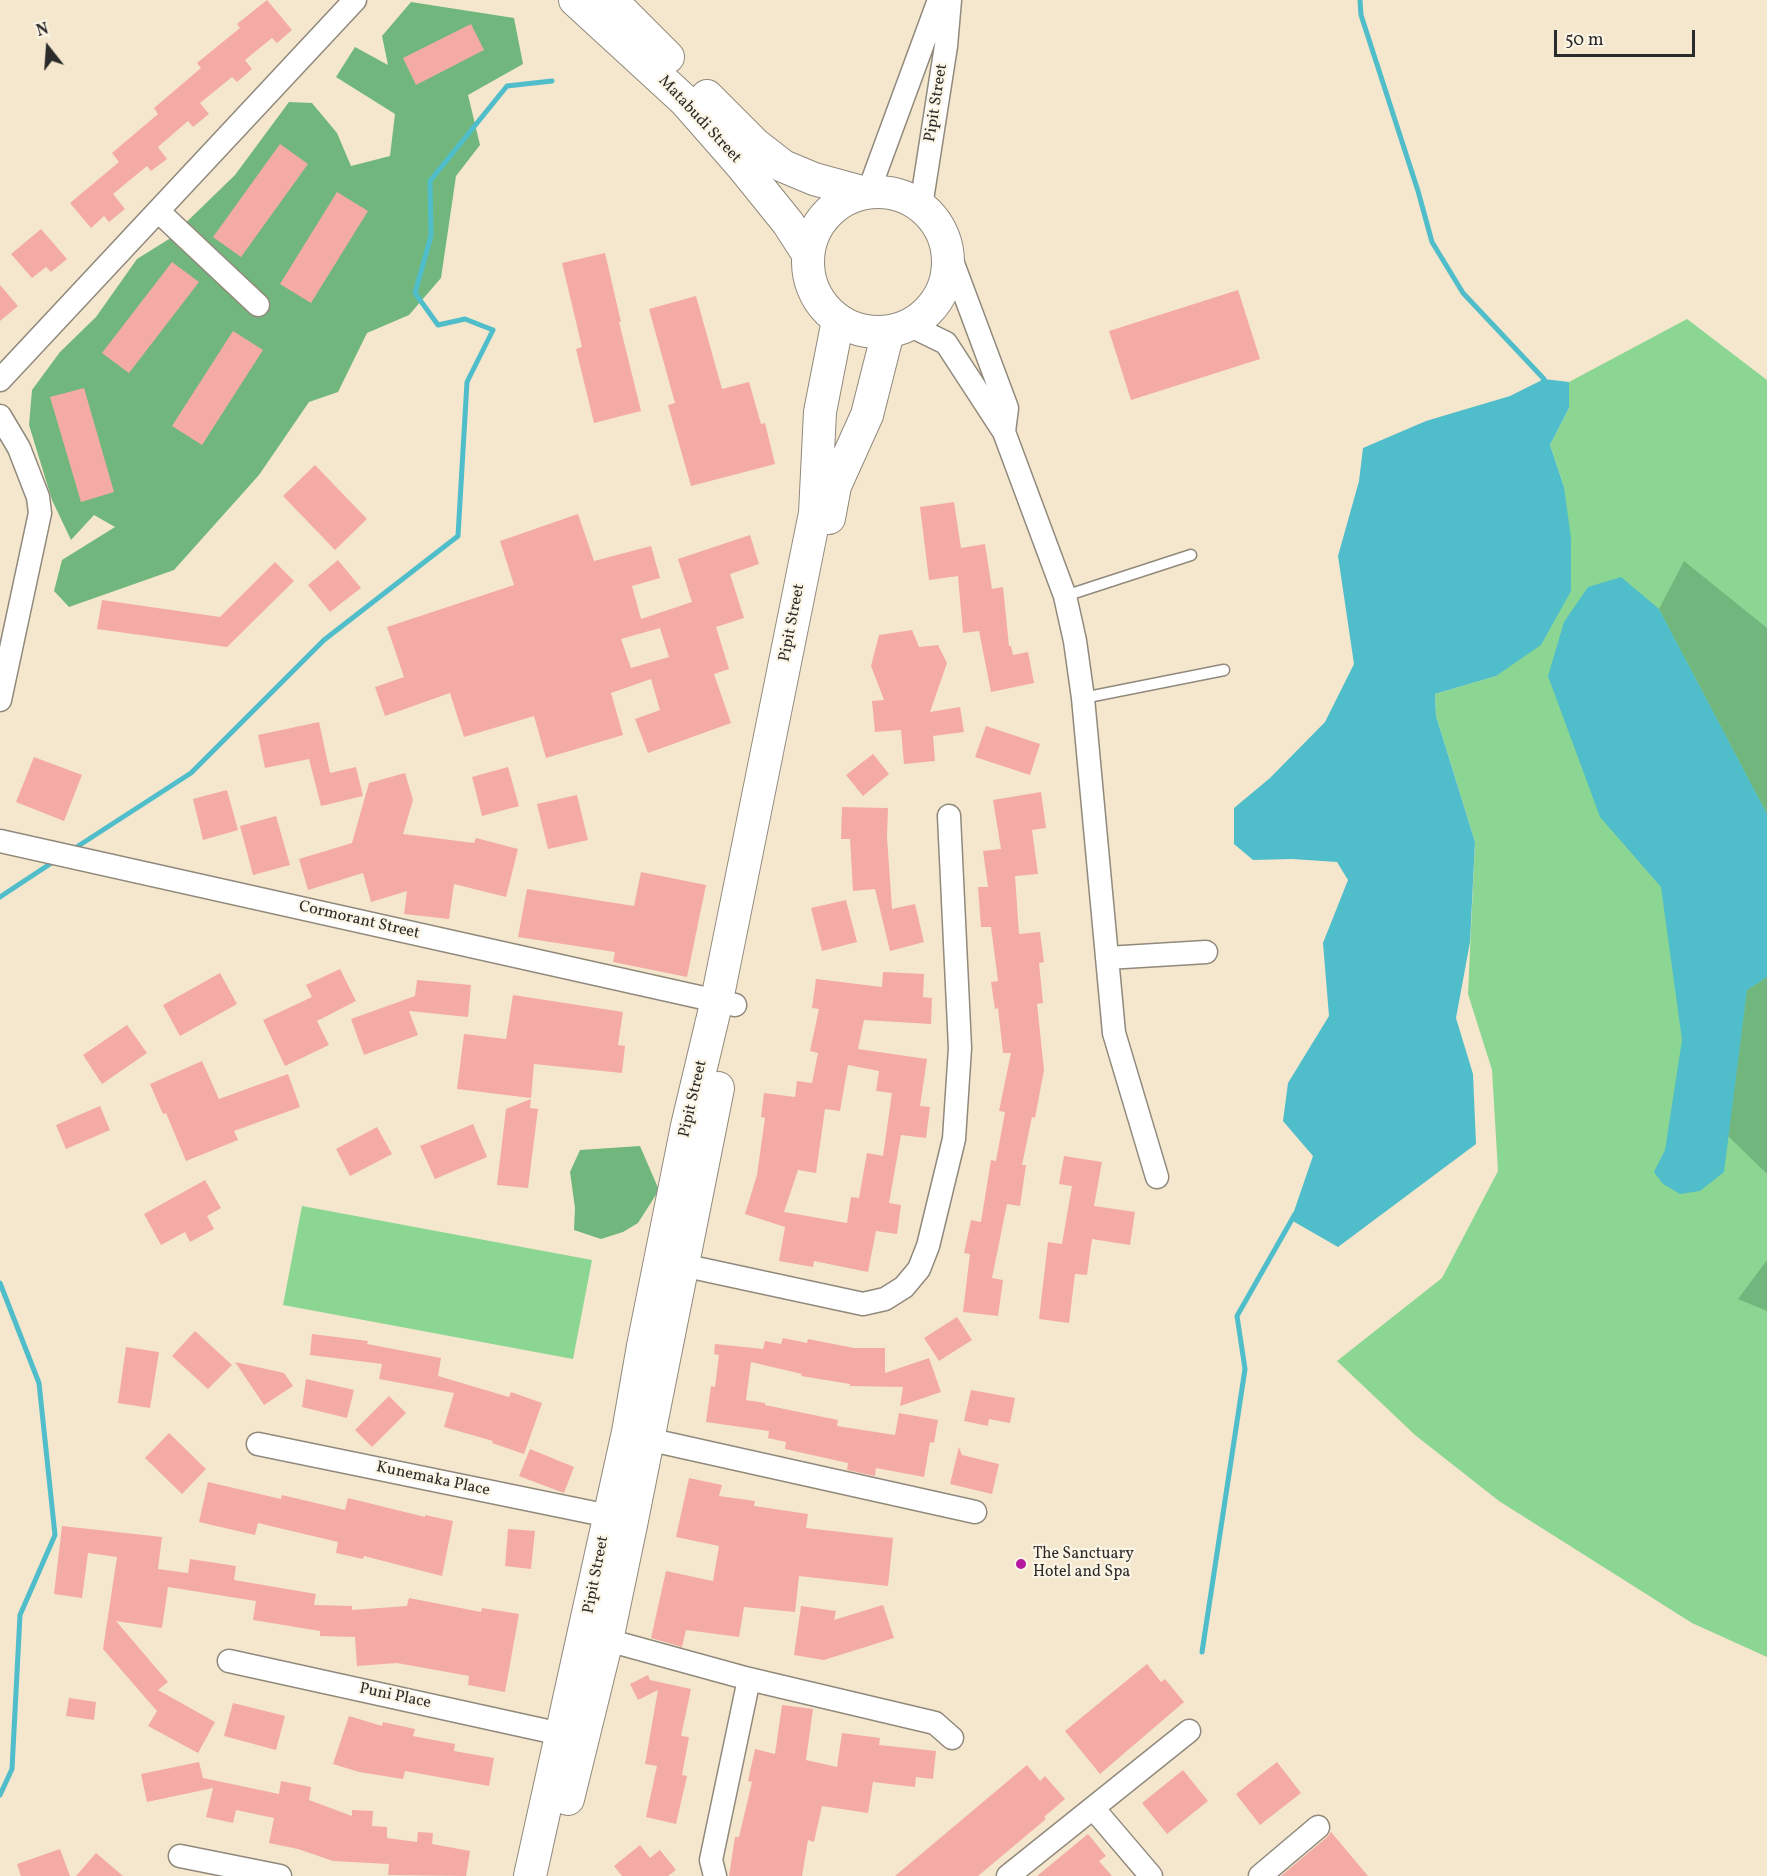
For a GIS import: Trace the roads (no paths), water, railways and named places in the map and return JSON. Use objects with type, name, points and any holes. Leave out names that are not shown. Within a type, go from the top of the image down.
[{"type":"main road","name":"Matabudi Street","points":[[575,0],[685,101],[788,223],[808,254]]},
{"type":"main road","name":"Matabudi Street","points":[[611,0],[756,145],[783,166],[814,179],[867,193]]},
{"type":"main road","points":[[886,192],[905,197],[921,206],[934,218],[943,233],[948,250],[948,273],[941,294],[928,312],[898,328],[870,332],[853,328],[838,320],[824,307],[814,291],[809,273],[808,254],[821,221],[841,204],[867,193],[886,192]]},
{"type":"main road","name":"Pipit Street","points":[[550,1876],[607,1640],[682,1265],[726,1003],[815,513],[820,412],[838,320]]},
{"type":"main road","name":"Pipit Street","points":[[530,1876],[628,1432],[687,1126],[726,1003],[752,934],[835,486],[867,415],[898,328]]},
{"type":"street","points":[[0,380],[355,0]]},
{"type":"street","name":"Pipit Street","points":[[867,193],[939,0]]},
{"type":"street","name":"Pipit Street","points":[[921,206],[946,46],[950,0]]},
{"type":"street","points":[[158,211],[258,305]]},
{"type":"street","points":[[948,250],[1007,408],[1004,432]]},
{"type":"street","points":[[898,328],[946,343],[1004,432],[1065,596],[1075,641],[1083,698],[1114,1034],[1157,1177]]},
{"type":"street","points":[[0,416],[19,448],[38,497],[40,513],[0,700]]},
{"type":"street","points":[[682,1265],[862,1304],[885,1299],[904,1287],[920,1269],[928,1246],[954,1139],[960,1048],[949,816]]},
{"type":"street","name":"Cormorant Street","points":[[0,841],[726,1003]]},
{"type":"street","points":[[1107,958],[1206,952]]},
{"type":"street","points":[[647,1439],[975,1512]]},
{"type":"street","name":"Kunemaka Place","points":[[258,1444],[609,1516]]},
{"type":"street","points":[[607,1640],[749,1679],[935,1723],[952,1738]]},
{"type":"street","name":"Puni Place","points":[[229,1661],[561,1734]]},
{"type":"street","points":[[715,1876],[711,1860],[749,1679]]},
{"type":"street","points":[[1008,1876],[1189,1731]]},
{"type":"street","points":[[1093,1808],[1151,1876]]},
{"type":"street","points":[[1260,1876],[1318,1827]]},
{"type":"street","points":[[180,1856],[280,1876]]},
{"type":"lane","points":[[1065,596],[1191,555]]},
{"type":"lane","points":[[1083,698],[1224,670]]},
{"type":"water","points":[[1544,379],[1569,382],[1569,408],[1550,445],[1564,487],[1571,538],[1571,591],[1541,645],[1496,676],[1435,694],[1436,716],[1475,842],[1470,942],[1456,1018],[1473,1074],[1476,1144],[1338,1247],[1291,1220],[1313,1156],[1283,1121],[1288,1083],[1329,1016],[1323,943],[1348,880],[1337,862],[1292,859],[1253,860],[1234,844],[1234,808],[1270,778],[1325,722],[1354,664],[1338,556],[1359,481],[1363,448],[1426,421],[1510,396]]},
{"type":"water","points":[[1621,577],[1659,609],[1767,814],[1767,977],[1747,990],[1724,1172],[1700,1191],[1680,1194],[1663,1184],[1654,1172],[1665,1150],[1682,1040],[1661,887],[1600,817],[1548,676],[1564,622],[1588,587]]},
{"type":"waterway","points":[[1360,0],[1361,15],[1418,191],[1432,242],[1463,293],[1544,379],[1542,385]]},
{"type":"waterway","points":[[72,850],[191,773],[324,640],[458,536],[467,382],[493,330],[465,319],[438,325],[415,293],[431,236],[430,181],[507,86],[552,81]]},
{"type":"waterway","points":[[0,897],[56,860]]},
{"type":"waterway","points":[[1202,1652],[1245,1369],[1237,1316],[1295,1214]]},
{"type":"waterway","points":[[0,1283],[39,1383],[55,1535],[20,1615],[12,1769],[0,1795]]},
{"type":"place","name":"The Sanctuary Hotel and Spa","points":[[1021,1564]]}]
